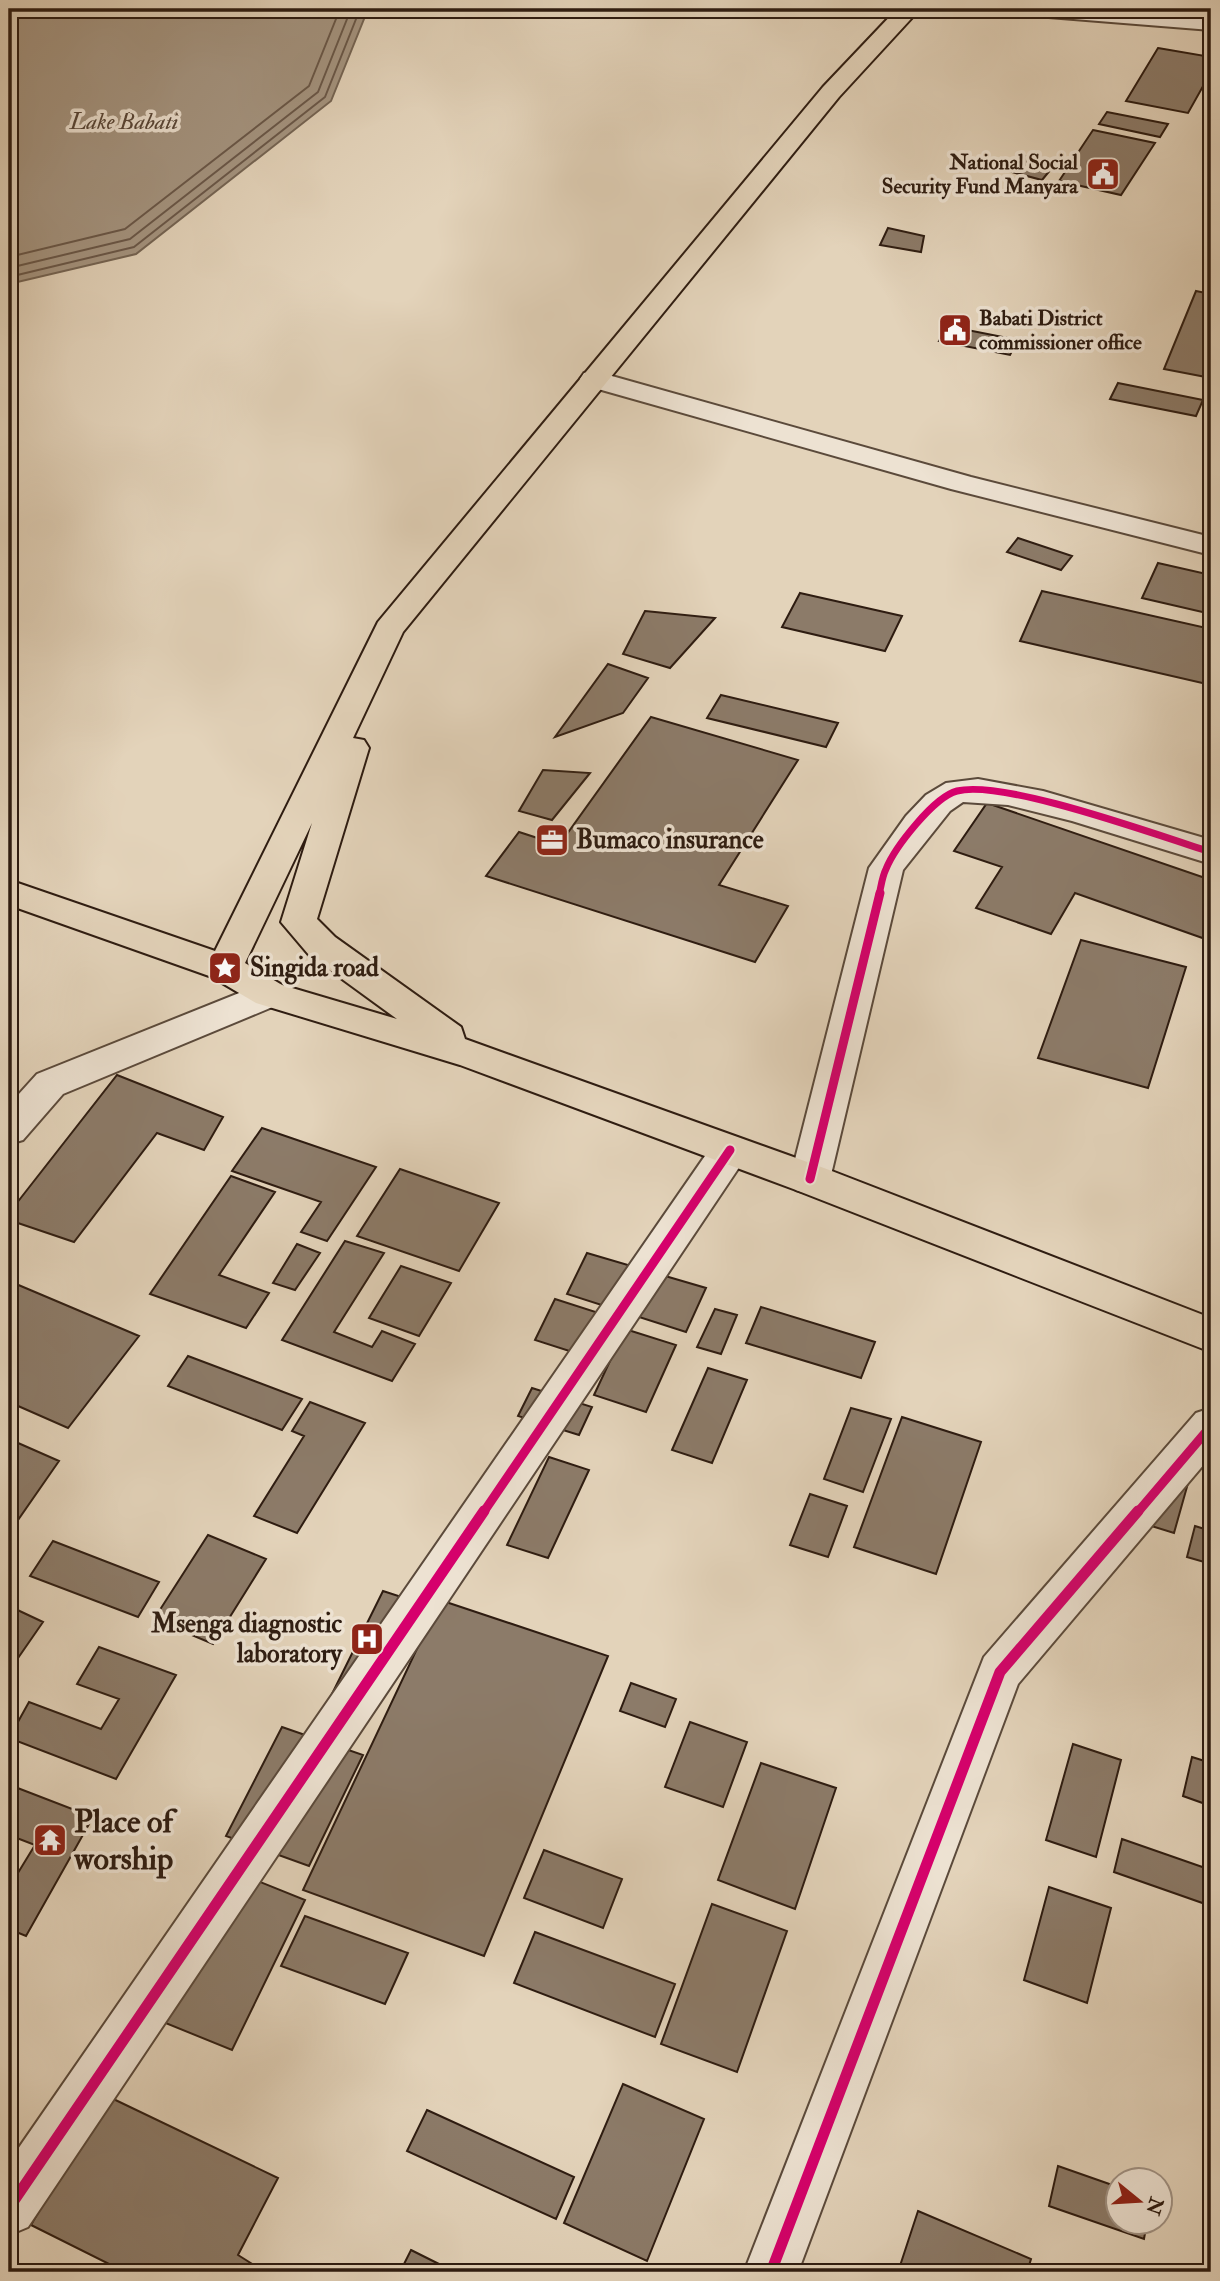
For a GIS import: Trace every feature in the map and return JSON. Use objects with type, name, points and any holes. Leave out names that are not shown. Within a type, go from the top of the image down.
[{"type":"highway","points":[[225,968],[389,629],[831,92],[909,9]]},
{"type":"highway","points":[[389,629],[299,922],[323,946],[473,1055]]},
{"type":"highway","points":[[9,892],[225,968],[269,994],[473,1055],[810,1179],[1211,1335]]},
{"type":"street","points":[[1035,9],[1211,23]]},
{"type":"street","points":[[594,379],[961,483],[1211,546]]},
{"type":"street","points":[[810,1179],[886,868],[916,827],[943,798],[958,790],[1004,794],[1069,810],[1211,852]]},
{"type":"street","points":[[9,1130],[50,1083],[269,994]]},
{"type":"street","points":[[9,2208],[730,1150]]},
{"type":"street","points":[[771,2272],[1000,1672],[1211,1426]]},
{"type":"water","name":"Lake Babati","points":[[9,9],[368,9],[331,101],[136,254],[9,284]]},
{"type":"building","points":[[1158,48],[1211,57],[1211,72],[1188,113],[1126,101]]},
{"type":"building","points":[[1107,112],[1168,124],[1160,137],[1099,124]]},
{"type":"building","points":[[1093,130],[1155,143],[1121,195],[1059,181]]},
{"type":"building","points":[[1022,155],[1056,163],[1042,180],[1008,171]]},
{"type":"building","points":[[888,228],[924,236],[921,252],[880,245]]},
{"type":"building","points":[[1196,291],[1211,294],[1211,378],[1164,369]]},
{"type":"building","points":[[947,326],[1018,340],[1010,355],[939,341]]},
{"type":"building","points":[[1118,383],[1203,400],[1196,416],[1110,399]]},
{"type":"building","points":[[1018,538],[1072,556],[1061,570],[1007,552]]},
{"type":"building","points":[[1158,563],[1211,575],[1211,614],[1142,598]]},
{"type":"building","points":[[1042,591],[1211,629],[1211,685],[1020,641]]},
{"type":"building","points":[[800,593],[902,616],[885,651],[782,627]]},
{"type":"building","points":[[645,611],[715,618],[670,668],[623,654]]},
{"type":"building","points":[[608,664],[648,678],[623,713],[555,737]]},
{"type":"building","points":[[721,695],[838,723],[826,747],[707,718]]},
{"type":"building","points":[[651,717],[798,760],[719,885],[788,906],[755,962],[486,876],[519,832],[559,845]]},
{"type":"building","points":[[543,770],[590,773],[552,820],[519,811]]},
{"type":"building","points":[[987,803],[1211,880],[1211,941],[1075,893],[1051,934],[976,908],[1002,867],[954,851]]},
{"type":"building","points":[[1081,940],[1186,967],[1148,1088],[1038,1058]]},
{"type":"building","points":[[117,1075],[223,1117],[204,1150],[157,1133],[74,1242],[9,1220],[9,1213]]},
{"type":"building","points":[[262,1128],[376,1167],[327,1241],[301,1232],[321,1202],[232,1171]]},
{"type":"building","points":[[400,1169],[499,1203],[459,1271],[357,1236]]},
{"type":"building","points":[[231,1176],[275,1192],[219,1275],[269,1293],[246,1328],[150,1294]]},
{"type":"building","points":[[345,1241],[384,1253],[334,1332],[372,1347],[382,1331],[415,1344],[392,1381],[282,1340]]},
{"type":"building","points":[[297,1244],[320,1253],[295,1290],[273,1283]]},
{"type":"building","points":[[587,1253],[706,1288],[686,1332],[567,1294]]},
{"type":"building","points":[[401,1266],[451,1283],[419,1336],[369,1318]]},
{"type":"building","points":[[9,1281],[139,1336],[68,1428],[9,1402]]},
{"type":"building","points":[[555,1299],[605,1315],[585,1356],[535,1340]]},
{"type":"building","points":[[761,1307],[875,1342],[861,1378],[746,1343]]},
{"type":"building","points":[[715,1309],[737,1315],[721,1354],[697,1347]]},
{"type":"building","points":[[625,1329],[676,1345],[646,1412],[594,1395]]},
{"type":"building","points":[[188,1356],[302,1399],[282,1430],[168,1386]]},
{"type":"building","points":[[708,1368],[747,1380],[712,1463],[672,1450]]},
{"type":"building","points":[[532,1388],[592,1407],[579,1435],[518,1416]]},
{"type":"building","points":[[310,1402],[365,1423],[297,1533],[254,1516],[304,1436],[292,1431]]},
{"type":"building","points":[[851,1408],[891,1419],[863,1492],[824,1479]]},
{"type":"building","points":[[902,1417],[981,1442],[936,1574],[854,1547]]},
{"type":"building","points":[[9,1439],[59,1461],[9,1533]]},
{"type":"building","points":[[549,1457],[589,1470],[548,1558],[507,1545]]},
{"type":"building","points":[[1192,1469],[1174,1533],[1145,1524]]},
{"type":"building","points":[[810,1494],[847,1506],[828,1557],[790,1545]]},
{"type":"building","points":[[1195,1526],[1211,1531],[1211,1564],[1187,1557]]},
{"type":"building","points":[[208,1535],[266,1559],[213,1644],[154,1619]]},
{"type":"building","points":[[53,1541],[159,1582],[138,1617],[30,1576]]},
{"type":"building","points":[[383,1591],[417,1602],[364,1710],[330,1698]]},
{"type":"building","points":[[440,1600],[608,1656],[484,1956],[303,1890]]},
{"type":"building","points":[[9,1606],[43,1622],[9,1671]]},
{"type":"building","points":[[99,1647],[176,1675],[116,1779],[9,1738],[29,1702],[101,1729],[119,1699],[77,1684]]},
{"type":"building","points":[[631,1683],[676,1699],[665,1727],[620,1711]]},
{"type":"building","points":[[690,1722],[747,1742],[723,1807],[665,1787]]},
{"type":"building","points":[[282,1727],[363,1755],[309,1866],[226,1836]]},
{"type":"building","points":[[1073,1744],[1121,1760],[1096,1857],[1046,1840]]},
{"type":"building","points":[[1192,1757],[1211,1763],[1211,1806],[1183,1796]]},
{"type":"building","points":[[761,1763],[836,1788],[795,1909],[718,1880]]},
{"type":"building","points":[[15,1787],[93,1817],[26,1936],[9,1929],[9,1879],[13,1881],[35,1845],[9,1835],[9,1798]]},
{"type":"building","points":[[1122,1839],[1211,1870],[1211,1906],[1114,1872]]},
{"type":"building","points":[[544,1850],[622,1879],[603,1928],[524,1898]]},
{"type":"building","points":[[218,1865],[305,1900],[232,2050],[141,2013]]},
{"type":"building","points":[[1049,1887],[1111,1908],[1087,2003],[1024,1980]]},
{"type":"building","points":[[712,1904],[787,1931],[737,2072],[661,2044]]},
{"type":"building","points":[[305,1916],[408,1953],[385,2004],[281,1966]]},
{"type":"building","points":[[535,1932],[675,1984],[655,2037],[514,1983]]},
{"type":"building","points":[[623,2084],[704,2119],[647,2261],[564,2223]]},
{"type":"building","points":[[105,2095],[278,2178],[238,2255],[265,2272],[125,2272],[31,2225]]},
{"type":"building","points":[[427,2110],[574,2177],[556,2219],[407,2151]]},
{"type":"building","points":[[1058,2166],[1104,2182],[1104,2225],[1049,2206]]},
{"type":"building","points":[[918,2211],[1031,2259],[1027,2272],[898,2272]]},
{"type":"building","points":[[411,2250],[455,2272],[400,2272]]},
{"type":"cycle path","points":[[810,1179],[886,868],[918,824],[938,803],[958,791],[978,790],[1008,794],[1082,812],[1211,852]]},
{"type":"cycle path","points":[[9,2208],[730,1150]]},
{"type":"cycle path","points":[[771,2272],[1000,1672],[1211,1426]]},
{"type":"place","name":"National Social Security Fund Manyara","points":[[1103,174]]},
{"type":"place","name":"Babati District commissioner office","points":[[955,330]]},
{"type":"place","name":"Bumaco insurance","points":[[552,840]]},
{"type":"place","name":"Singida road","points":[[225,968]]},
{"type":"place","name":"Msenga diagnostic laboratory","points":[[367,1639]]},
{"type":"place","name":"Place of worship","points":[[50,1840]]}]
